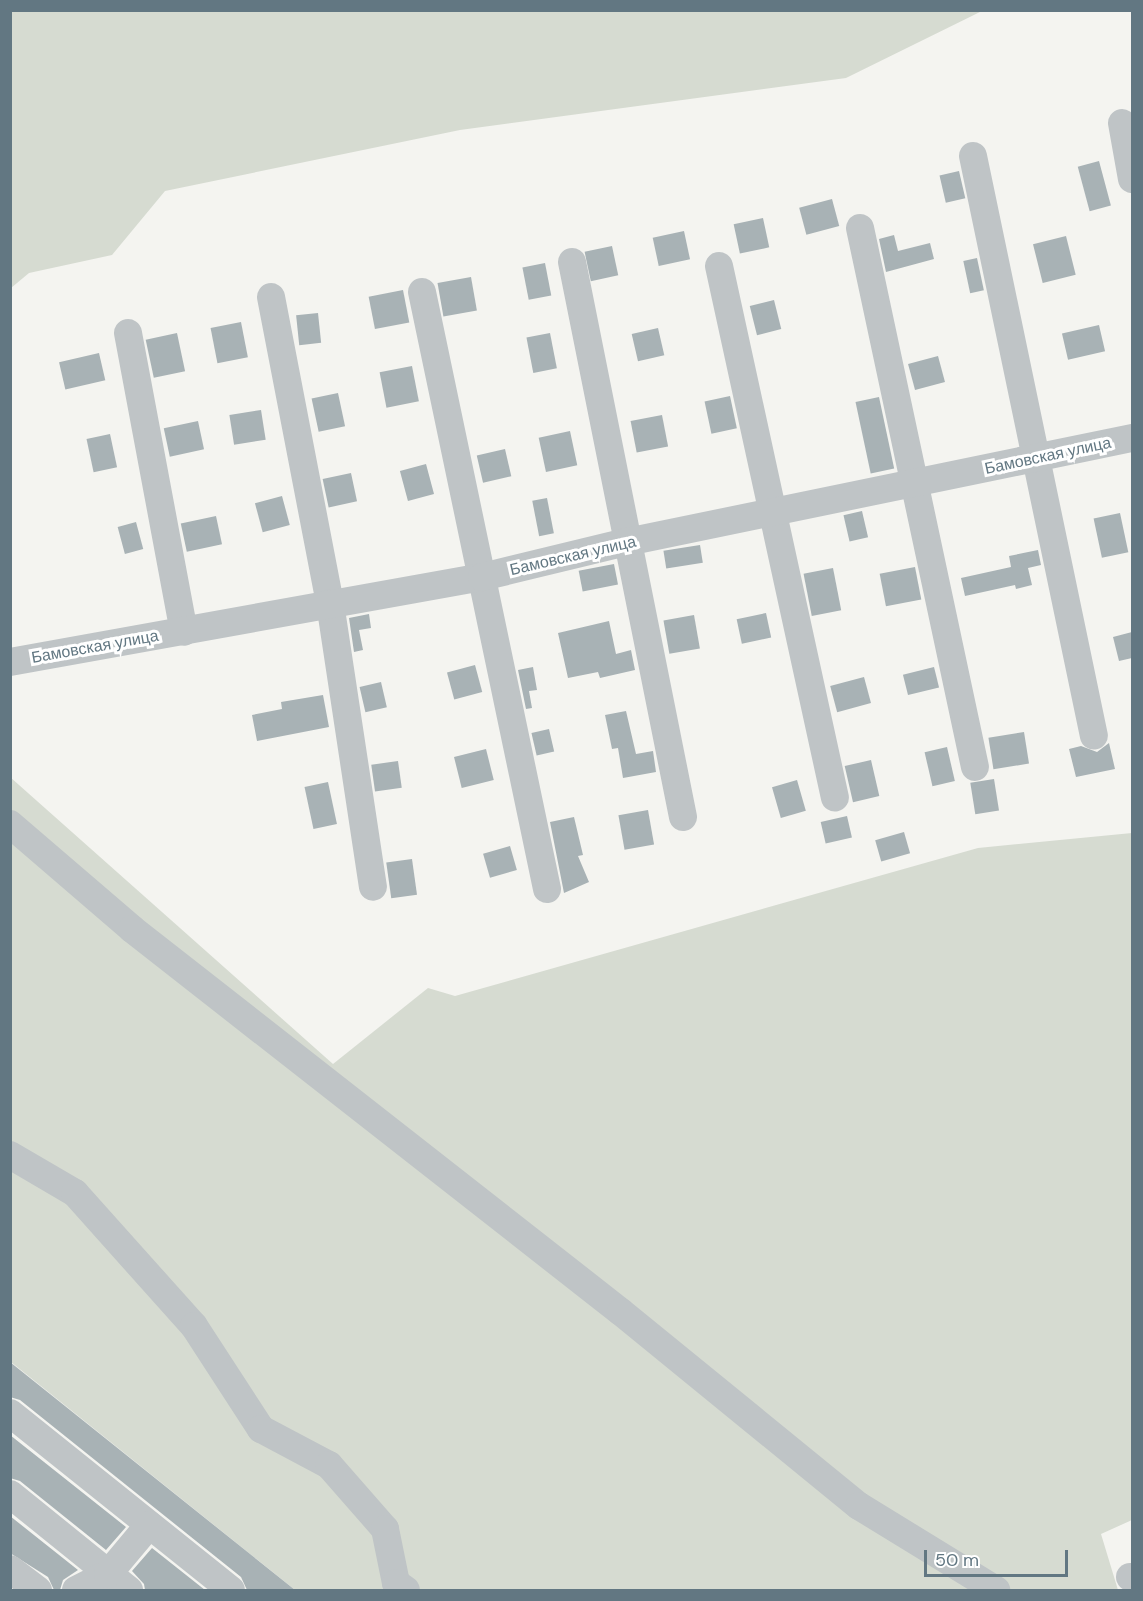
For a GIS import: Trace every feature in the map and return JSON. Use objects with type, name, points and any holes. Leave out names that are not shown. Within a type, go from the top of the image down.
[{"type":"street","points":[[1122,123],[1132,180]]},
{"type":"street","points":[[972,156],[1034,461],[1094,736]]},
{"type":"street","points":[[860,228],[975,767]]},
{"type":"street","points":[[572,262],[683,817]]},
{"type":"street","points":[[719,266],[770,513],[835,798]]},
{"type":"street","points":[[422,292],[547,889]]},
{"type":"street","points":[[271,297],[330,603],[373,887]]},
{"type":"street","points":[[128,333],[184,632]]},
{"type":"street","name":"Бамовская улица","points":[[10,662],[482,577],[627,542],[916,482],[1034,461],[1132,438]]},
{"type":"street","points":[[10,824],[132,929],[621,1312],[859,1506],[996,1590]]},
{"type":"street","points":[[10,1155],[75,1193],[194,1326],[261,1429],[330,1466],[386,1529],[396,1583],[406,1590]]},
{"type":"street","points":[[10,1413],[231,1590]]},
{"type":"street","points":[[10,1494],[119,1582]]},
{"type":"street","points":[[119,1582],[149,1525]]},
{"type":"street","points":[[10,1569],[38,1590]]},
{"type":"street","points":[[76,1590],[119,1582]]},
{"type":"shaded area","points":[[11,10],[982,11],[846,78],[460,130],[165,191],[112,255],[29,273],[11,288]]},
{"type":"shaded area","points":[[10,777],[333,1064],[428,988],[455,996],[978,848],[1132,833],[1132,1520],[1101,1534],[1118,1590],[295,1590],[11,1362]]},
{"type":"building","points":[[1099,161],[1111,205],[1090,211],[1078,167]]},
{"type":"building","points":[[959,171],[965,198],[946,203],[940,175]]},
{"type":"building","points":[[832,199],[839,226],[806,235],[799,208]]},
{"type":"building","points":[[763,218],[769,247],[740,254],[734,224]]},
{"type":"building","points":[[684,231],[690,259],[659,266],[653,238]]},
{"type":"building","points":[[894,235],[898,251],[930,243],[934,259],[886,272],[879,239]]},
{"type":"building","points":[[1066,236],[1076,275],[1043,283],[1033,244]]},
{"type":"building","points":[[612,246],[618,275],[591,281],[585,252]]},
{"type":"building","points":[[977,258],[984,290],[970,293],[963,261]]},
{"type":"building","points":[[545,263],[551,295],[529,300],[522,267]]},
{"type":"building","points":[[471,277],[477,310],[443,316],[438,283]]},
{"type":"building","points":[[403,290],[409,322],[375,329],[369,297]]},
{"type":"building","points":[[774,300],[781,329],[757,335],[750,306]]},
{"type":"building","points":[[318,313],[321,343],[299,345],[296,315]]},
{"type":"building","points":[[241,322],[248,357],[217,363],[211,328]]},
{"type":"building","points":[[1099,325],[1105,351],[1068,360],[1062,334]]},
{"type":"building","points":[[658,328],[664,355],[638,361],[632,334]]},
{"type":"building","points":[[177,333],[185,371],[154,378],[146,340]]},
{"type":"building","points":[[550,333],[557,368],[533,373],[526,338]]},
{"type":"building","points":[[99,353],[105,380],[65,390],[59,362]]},
{"type":"building","points":[[938,356],[945,382],[915,390],[908,364]]},
{"type":"building","points":[[412,366],[419,401],[386,408],[380,372]]},
{"type":"building","points":[[338,393],[345,426],[319,432],[312,399]]},
{"type":"building","points":[[730,396],[737,428],[711,434],[705,401]]},
{"type":"building","points":[[879,397],[894,468],[871,473],[856,402]]},
{"type":"building","points":[[261,410],[266,440],[234,445],[229,415]]},
{"type":"building","points":[[662,415],[668,446],[637,453],[631,421]]},
{"type":"building","points":[[198,421],[204,449],[170,457],[164,428]]},
{"type":"building","points":[[570,431],[577,465],[546,472],[539,438]]},
{"type":"building","points":[[110,434],[117,467],[94,472],[87,439]]},
{"type":"building","points":[[505,449],[511,476],[483,483],[477,456]]},
{"type":"building","points":[[426,464],[434,494],[408,501],[400,471]]},
{"type":"building","points":[[351,473],[357,501],[329,507],[323,479]]},
{"type":"building","points":[[282,496],[290,525],[263,532],[255,503]]},
{"type":"building","points":[[547,498],[554,533],[539,536],[532,501]]},
{"type":"building","points":[[862,511],[868,537],[850,542],[843,515]]},
{"type":"building","points":[[1120,513],[1128,552],[1102,558],[1094,519]]},
{"type":"building","points":[[216,516],[222,544],[187,552],[181,523]]},
{"type":"building","points":[[136,522],[143,549],[125,554],[118,527]]},
{"type":"building","points":[[700,545],[703,563],[666,569],[663,551]]},
{"type":"building","points":[[1038,550],[1041,565],[1028,568],[1032,585],[1016,589],[1015,585],[965,596],[961,578],[1011,567],[1009,556]]},
{"type":"building","points":[[614,564],[618,585],[583,591],[579,571]]},
{"type":"building","points":[[915,567],[921,599],[886,606],[880,574]]},
{"type":"building","points":[[833,568],[841,610],[812,616],[804,574]]},
{"type":"building","points":[[766,613],[771,637],[742,644],[737,619]]},
{"type":"building","points":[[369,614],[371,628],[359,630],[363,650],[354,652],[349,618]]},
{"type":"building","points":[[694,615],[700,648],[669,654],[663,620]]},
{"type":"building","points":[[609,621],[616,654],[631,650],[635,670],[600,678],[598,672],[568,678],[558,633]]},
{"type":"building","points":[[1132,632],[1132,658],[1119,661],[1113,637]]},
{"type":"building","points":[[475,665],[482,692],[454,700],[447,673]]},
{"type":"building","points":[[533,667],[537,690],[529,691],[532,708],[526,709],[518,670]]},
{"type":"building","points":[[934,667],[939,687],[908,695],[903,675]]},
{"type":"building","points":[[864,677],[871,703],[837,712],[830,686]]},
{"type":"building","points":[[381,682],[387,707],[365,712],[360,687]]},
{"type":"building","points":[[323,695],[329,727],[257,741],[252,715],[282,709],[281,702]]},
{"type":"building","points":[[626,711],[636,754],[653,751],[656,772],[623,778],[618,748],[612,749],[605,715]]},
{"type":"building","points":[[549,729],[554,751],[537,755],[531,733]]},
{"type":"building","points":[[1024,732],[1029,764],[993,769],[988,738]]},
{"type":"building","points":[[1109,743],[1115,769],[1076,777],[1069,749],[1081,746],[1097,752]]},
{"type":"building","points":[[947,747],[955,781],[932,786],[925,752]]},
{"type":"building","points":[[486,749],[494,780],[462,788],[454,757]]},
{"type":"building","points":[[871,760],[879,796],[853,802],[845,766]]},
{"type":"building","points":[[398,761],[402,788],[375,791],[371,765]]},
{"type":"building","points":[[994,779],[999,811],[975,814],[970,783]]},
{"type":"building","points":[[797,780],[806,811],[781,818],[772,787]]},
{"type":"building","points":[[328,782],[337,824],[313,829],[305,787]]},
{"type":"building","points":[[648,810],[654,844],[625,850],[618,815]]},
{"type":"building","points":[[847,816],[852,837],[826,844],[821,822]]},
{"type":"building","points":[[574,817],[583,855],[578,856],[589,882],[564,893],[550,822]]},
{"type":"building","points":[[904,832],[910,853],[881,861],[875,840]]},
{"type":"building","points":[[510,846],[517,870],[490,878],[483,854]]},
{"type":"building","points":[[412,859],[417,895],[391,898],[386,863]]},
{"type":"building","points":[[10,1362],[295,1590],[247,1590],[241,1577],[20,1400],[10,1397]]},
{"type":"building","points":[[10,1435],[126,1527],[106,1550],[20,1481],[10,1478]]},
{"type":"building","points":[[10,1516],[78,1570],[63,1580],[60,1590],[54,1590],[48,1577],[10,1553]]},
{"type":"building","points":[[152,1548],[205,1590],[145,1590],[144,1584],[132,1571]]}]
